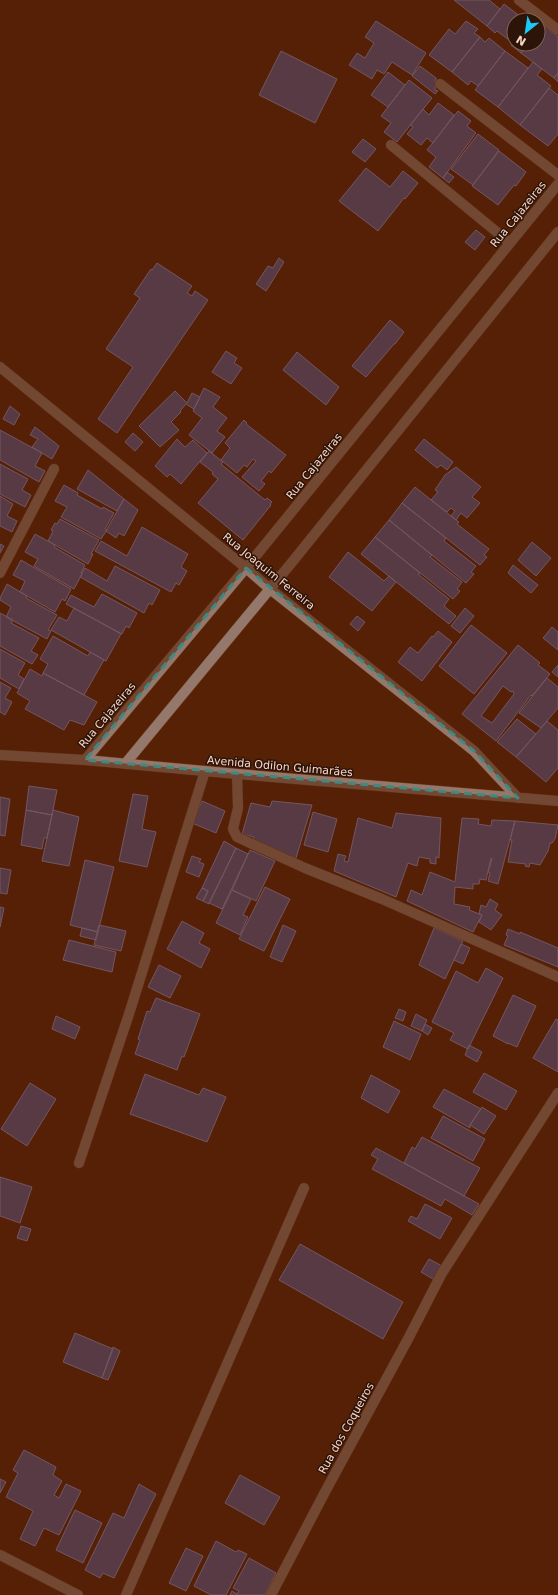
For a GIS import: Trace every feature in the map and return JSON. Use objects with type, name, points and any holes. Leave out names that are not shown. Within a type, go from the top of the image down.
[{"type":"street","points":[[519,0],[558,30]]},
{"type":"street","points":[[440,84],[558,175]]},
{"type":"street","points":[[391,145],[510,243]]},
{"type":"street","name":"Rua Cajazeiras","points":[[85,760],[246,568],[558,184]]},
{"type":"street","points":[[125,764],[270,589],[558,232]]},
{"type":"street","name":"Rua Joaquim Ferreira","points":[[0,367],[270,589],[474,751],[518,798]]},
{"type":"street","points":[[0,573],[54,469]]},
{"type":"street","name":"Avenida Odilon Guimarães","points":[[0,755],[85,760],[558,801]]},
{"type":"street","points":[[78,1163],[129,1014],[205,771]]},
{"type":"street","points":[[237,774],[238,808],[233,829],[237,837],[305,868],[382,899],[558,977]]},
{"type":"street","name":"Rua dos Coqueiros","points":[[271,1595],[408,1340],[442,1273],[558,1093]]},
{"type":"street","points":[[126,1595],[304,1188]]},
{"type":"street","points":[[0,1556],[78,1595]]},
{"type":"highlighted area","points":[[246,568],[474,751],[518,798],[85,760]]},
{"type":"building","points":[[454,0],[489,0],[500,9],[487,26]]},
{"type":"building","points":[[504,4],[514,12],[506,12],[506,38],[497,31],[495,33],[487,26]]},
{"type":"building","points":[[376,21],[426,53],[412,75],[392,62],[384,74],[377,70],[372,79],[349,65],[357,53],[365,58],[374,43],[365,37]]},
{"type":"building","points":[[466,21],[478,29],[474,33],[480,37],[452,72],[429,55],[449,29],[455,34]]},
{"type":"building","points":[[546,27],[558,37],[558,73],[554,78],[521,53],[546,52]]},
{"type":"building","points":[[480,37],[485,42],[489,38],[505,51],[478,86],[471,81],[468,85],[452,72]]},
{"type":"building","points":[[281,51],[337,79],[315,123],[259,95]]},
{"type":"building","points":[[505,51],[528,68],[498,107],[475,90]]},
{"type":"building","points":[[533,62],[542,69],[537,75],[551,86],[520,125],[498,107]]},
{"type":"building","points":[[420,66],[436,78],[435,90],[438,91],[435,94],[412,76]]},
{"type":"building","points":[[388,72],[405,85],[388,107],[371,95]]},
{"type":"building","points":[[558,73],[558,82],[554,78]]},
{"type":"building","points":[[409,80],[432,98],[397,142],[384,132],[391,123],[381,116]]},
{"type":"building","points":[[549,88],[558,95],[558,134],[548,146],[520,125]]},
{"type":"building","points":[[438,103],[454,115],[433,143],[427,138],[421,145],[407,134],[413,127],[410,125],[423,109],[429,115]]},
{"type":"building","points":[[458,111],[471,121],[467,126],[476,133],[443,178],[429,167],[436,157],[427,150]]},
{"type":"building","points":[[478,134],[499,150],[473,185],[451,169]]},
{"type":"building","points":[[363,139],[376,149],[365,162],[352,152]]},
{"type":"building","points":[[499,151],[526,172],[516,186],[514,185],[498,205],[472,186]]},
{"type":"building","points":[[366,168],[390,187],[403,171],[418,183],[378,231],[339,201]]},
{"type":"building","points":[[447,172],[454,177],[449,183],[443,178]]},
{"type":"building","points":[[476,230],[485,237],[475,250],[465,242]]},
{"type":"building","points":[[279,258],[284,262],[266,291],[256,284],[268,266],[273,268]]},
{"type":"building","points":[[157,263],[192,286],[187,293],[192,296],[195,291],[208,300],[117,433],[98,419],[133,367],[106,349],[140,298],[134,294],[151,269],[152,270]]},
{"type":"building","points":[[390,320],[404,332],[366,377],[352,366]]},
{"type":"building","points":[[226,351],[237,358],[234,363],[242,368],[231,384],[212,372]]},
{"type":"building","points":[[297,352],[339,387],[326,405],[283,370]]},
{"type":"building","points":[[204,388],[220,397],[213,407],[227,418],[217,431],[225,437],[212,453],[189,435],[202,418],[193,411]]},
{"type":"building","points":[[175,391],[187,403],[192,393],[200,397],[194,409],[186,404],[180,411],[181,412],[171,422],[179,430],[160,447],[139,426]]},
{"type":"building","points":[[10,406],[20,414],[14,425],[3,419]]},
{"type":"building","points":[[244,420],[247,423],[246,424],[286,455],[271,473],[269,471],[261,481],[265,484],[259,491],[242,477],[256,461],[253,459],[247,467],[244,465],[237,473],[221,460],[230,448],[225,443]]},
{"type":"building","points":[[35,427],[59,446],[52,459],[32,447],[38,439],[30,435]]},
{"type":"building","points":[[0,430],[42,453],[35,466],[45,471],[39,482],[0,460]]},
{"type":"building","points":[[133,433],[143,442],[135,451],[125,442]]},
{"type":"building","points":[[177,439],[185,447],[193,440],[207,453],[181,484],[170,474],[167,477],[155,466]]},
{"type":"building","points":[[424,439],[453,462],[447,470],[441,465],[437,468],[415,450]]},
{"type":"building","points":[[209,451],[223,462],[221,464],[265,500],[267,498],[272,502],[243,540],[198,503],[218,479],[212,474],[213,472],[200,462]]},
{"type":"building","points":[[0,464],[28,479],[22,490],[31,495],[25,507],[0,494]]},
{"type":"building","points":[[456,467],[481,487],[472,497],[480,503],[467,518],[461,513],[456,520],[451,516],[455,511],[451,508],[447,512],[431,500],[438,492],[435,490],[445,475]]},
{"type":"building","points":[[88,470],[124,499],[117,511],[77,489]]},
{"type":"building","points":[[64,485],[78,493],[77,495],[102,509],[103,507],[114,513],[105,529],[107,530],[101,539],[61,517],[67,507],[55,501]]},
{"type":"building","points":[[415,487],[459,522],[457,524],[489,549],[484,555],[487,557],[480,565],[402,503]]},
{"type":"building","points":[[0,496],[13,504],[7,516],[17,521],[12,532],[0,526]]},
{"type":"building","points":[[124,499],[138,510],[124,536],[119,533],[116,538],[106,531]]},
{"type":"building","points":[[402,503],[446,538],[444,541],[476,566],[471,572],[474,574],[466,583],[389,520]]},
{"type":"building","points":[[60,519],[99,540],[91,554],[93,554],[88,564],[48,541],[53,531],[51,530],[55,523],[57,524]]},
{"type":"building","points":[[389,520],[432,555],[430,557],[462,582],[457,589],[460,591],[453,599],[375,537]]},
{"type":"building","points":[[142,527],[188,554],[181,567],[187,571],[179,585],[176,583],[171,592],[95,551],[101,541],[127,556]]},
{"type":"building","points":[[35,534],[85,565],[74,589],[34,566],[38,559],[25,552]]},
{"type":"building","points":[[375,537],[420,573],[418,574],[449,599],[444,606],[456,616],[449,624],[361,554]]},
{"type":"building","points":[[532,542],[551,558],[536,576],[518,560]]},
{"type":"building","points":[[0,544],[4,546],[0,553]]},
{"type":"building","points":[[348,552],[384,581],[389,576],[396,582],[372,611],[329,577]]},
{"type":"building","points":[[21,560],[71,589],[65,601],[62,599],[55,612],[20,592],[25,581],[13,575]]},
{"type":"building","points":[[513,565],[538,585],[531,593],[508,573]]},
{"type":"building","points":[[115,566],[160,590],[152,605],[149,603],[144,613],[80,577],[85,568],[107,581]]},
{"type":"building","points":[[7,584],[27,596],[26,598],[57,615],[48,630],[51,631],[47,639],[6,617],[11,607],[0,600],[0,598]]},
{"type":"building","points":[[102,594],[137,613],[129,628],[126,626],[122,634],[66,604],[71,595],[94,607]]},
{"type":"building","points":[[74,608],[121,634],[106,661],[51,630],[59,617],[67,621]]},
{"type":"building","points":[[465,608],[474,616],[460,633],[451,626]]},
{"type":"building","points":[[0,613],[13,620],[11,623],[39,638],[31,651],[38,655],[32,664],[0,646]]},
{"type":"building","points":[[357,616],[365,622],[358,631],[350,624]]},
{"type":"building","points":[[471,625],[507,653],[474,694],[439,666]]},
{"type":"building","points":[[552,627],[558,632],[558,650],[543,638]]},
{"type":"building","points":[[438,631],[452,642],[422,681],[398,662],[410,647],[418,653]]},
{"type":"building","points":[[53,636],[88,656],[90,652],[104,660],[84,695],[43,673],[48,664],[40,659]]},
{"type":"building","points":[[518,645],[540,663],[538,665],[550,674],[532,696],[531,695],[496,741],[462,714]],"holes":[[[503,686],[511,692],[513,691],[514,694],[492,723],[481,716]]]},
{"type":"building","points":[[0,649],[25,663],[18,675],[24,679],[19,689],[0,678]]},
{"type":"building","points":[[558,665],[558,677],[552,672]]},
{"type":"building","points":[[30,669],[42,676],[43,673],[97,702],[84,725],[70,720],[64,730],[25,709],[30,701],[17,693]]},
{"type":"building","points":[[547,678],[558,687],[558,708],[541,728],[519,713]]},
{"type":"building","points":[[0,682],[11,688],[5,698],[12,702],[5,715],[0,712]]},
{"type":"building","points":[[517,719],[536,734],[516,757],[497,742]]},
{"type":"building","points":[[547,721],[558,730],[558,768],[546,782],[516,757]]},
{"type":"building","points":[[29,786],[57,790],[52,815],[26,810]]},
{"type":"building","points":[[133,794],[148,796],[142,829],[156,832],[147,867],[119,861]]},
{"type":"building","points":[[0,797],[10,799],[5,836],[0,835]]},
{"type":"building","points":[[202,801],[225,811],[216,833],[192,823]]},
{"type":"building","points":[[272,801],[312,805],[296,858],[279,853],[253,840],[254,837],[242,834],[251,803],[270,807]]},
{"type":"building","points":[[26,810],[52,815],[47,838],[44,838],[42,849],[21,845]]},
{"type":"building","points":[[53,810],[79,817],[69,866],[42,861]]},
{"type":"building","points":[[313,812],[337,819],[328,852],[304,845]]},
{"type":"building","points":[[396,813],[441,818],[439,858],[436,857],[436,864],[430,863],[430,859],[419,857],[417,866],[408,863],[396,897],[334,871],[338,854],[346,856],[344,861],[348,862],[358,818],[392,828]]},
{"type":"building","points":[[462,818],[479,819],[478,824],[491,826],[492,820],[515,821],[498,884],[488,881],[491,858],[486,880],[480,879],[479,884],[473,884],[473,889],[455,887],[454,904],[470,907],[469,910],[482,915],[473,932],[407,901],[411,890],[422,895],[430,872],[455,882]]},
{"type":"building","points":[[515,821],[558,825],[555,839],[552,843],[550,843],[548,851],[540,865],[530,863],[529,867],[525,866],[526,864],[508,862],[512,840],[510,840]]},
{"type":"building","points":[[224,841],[236,848],[209,904],[203,901],[208,891],[202,888]]},
{"type":"building","points":[[236,848],[248,854],[222,909],[209,903]]},
{"type":"building","points":[[250,850],[275,861],[256,901],[232,890]]},
{"type":"building","points":[[192,856],[201,859],[199,862],[204,864],[199,877],[186,872]]},
{"type":"building","points":[[85,860],[114,867],[98,932],[70,925]]},
{"type":"building","points":[[0,868],[11,870],[7,894],[0,893]]},
{"type":"building","points":[[265,887],[290,899],[264,951],[239,939]]},
{"type":"building","points":[[202,888],[208,891],[203,901],[196,898]]},
{"type":"building","points":[[232,890],[251,899],[243,915],[248,917],[240,935],[216,923]]},
{"type":"building","points":[[490,899],[498,904],[495,910],[502,915],[491,930],[479,922],[482,915],[479,914],[481,905],[486,907]]},
{"type":"building","points":[[0,907],[4,908],[0,927]]},
{"type":"building","points":[[182,921],[204,933],[199,943],[210,949],[201,968],[167,949]]},
{"type":"building","points":[[99,925],[126,931],[121,951],[94,945]]},
{"type":"building","points":[[283,925],[296,931],[282,962],[270,957]]},
{"type":"building","points":[[82,928],[98,932],[96,940],[80,936]]},
{"type":"building","points":[[434,928],[463,941],[445,979],[419,965]]},
{"type":"building","points":[[508,929],[520,934],[520,932],[558,948],[558,967],[504,945],[508,936],[506,935]]},
{"type":"building","points":[[69,940],[116,952],[112,972],[63,960]]},
{"type":"building","points":[[461,944],[470,948],[463,964],[454,960]]},
{"type":"building","points":[[159,965],[181,976],[170,998],[148,987]]},
{"type":"building","points":[[486,968],[503,978],[468,1049],[450,1040],[454,1033],[432,1022],[456,971],[478,983]]},
{"type":"building","points":[[513,995],[536,1006],[517,1047],[493,1036]]},
{"type":"building","points":[[156,998],[200,1014],[184,1057],[182,1056],[177,1070],[135,1054],[147,1011],[150,1012]]},
{"type":"building","points":[[399,1009],[406,1012],[403,1021],[395,1018]]},
{"type":"building","points":[[416,1014],[427,1020],[422,1031],[411,1026]]},
{"type":"building","points":[[56,1016],[80,1027],[75,1039],[52,1029]]},
{"type":"building","points":[[556,1019],[558,1020],[558,1072],[533,1058]]},
{"type":"building","points":[[394,1021],[421,1034],[410,1060],[383,1047]]},
{"type":"building","points":[[425,1024],[432,1028],[428,1035],[422,1031]]},
{"type":"building","points":[[469,1045],[482,1052],[477,1062],[465,1055]]},
{"type":"building","points":[[484,1073],[517,1091],[506,1110],[473,1092]]},
{"type":"building","points":[[145,1074],[199,1095],[203,1088],[226,1097],[207,1142],[130,1114]]},
{"type":"building","points":[[371,1075],[400,1091],[388,1113],[361,1098]]},
{"type":"building","points":[[30,1083],[56,1099],[27,1146],[1,1129]]},
{"type":"building","points":[[444,1089],[481,1109],[470,1125],[470,1128],[433,1107]]},
{"type":"building","points":[[482,1107],[496,1116],[484,1134],[470,1125]]},
{"type":"building","points":[[443,1116],[485,1139],[473,1161],[431,1138]]},
{"type":"building","points":[[422,1137],[480,1168],[464,1196],[404,1163],[412,1147],[415,1149]]},
{"type":"building","points":[[376,1148],[479,1204],[472,1215],[445,1199],[441,1206],[372,1169],[378,1159],[371,1155]]},
{"type":"building","points":[[0,1177],[32,1187],[20,1223],[0,1216]]},
{"type":"building","points":[[425,1204],[452,1218],[440,1239],[408,1221],[411,1216],[417,1219]]},
{"type":"building","points":[[21,1226],[31,1229],[27,1241],[17,1238]]},
{"type":"building","points":[[300,1244],[403,1302],[383,1339],[279,1280]]},
{"type":"building","points":[[429,1259],[442,1266],[433,1279],[421,1272]]},
{"type":"building","points":[[75,1333],[113,1349],[102,1378],[63,1362]]},
{"type":"building","points":[[113,1347],[120,1351],[108,1380],[102,1378]]},
{"type":"building","points":[[24,1450],[56,1467],[53,1475],[62,1481],[54,1495],[59,1498],[66,1484],[81,1491],[59,1535],[44,1528],[35,1546],[20,1539],[33,1511],[6,1497],[18,1473],[13,1470]]},
{"type":"building","points":[[240,1475],[280,1497],[264,1525],[225,1503]]},
{"type":"building","points":[[0,1479],[6,1482],[0,1493]]},
{"type":"building","points":[[139,1484],[156,1494],[114,1578],[103,1573],[100,1578],[85,1570],[113,1513],[124,1518]]},
{"type":"building","points":[[75,1510],[102,1523],[83,1563],[56,1550]]},
{"type":"building","points":[[216,1541],[236,1552],[238,1550],[247,1554],[226,1595],[211,1595],[194,1586]]},
{"type":"building","points":[[186,1548],[203,1556],[186,1591],[169,1583]]},
{"type":"building","points":[[249,1558],[276,1573],[265,1595],[230,1595],[232,1591],[237,1594],[239,1591],[233,1588]]}]
